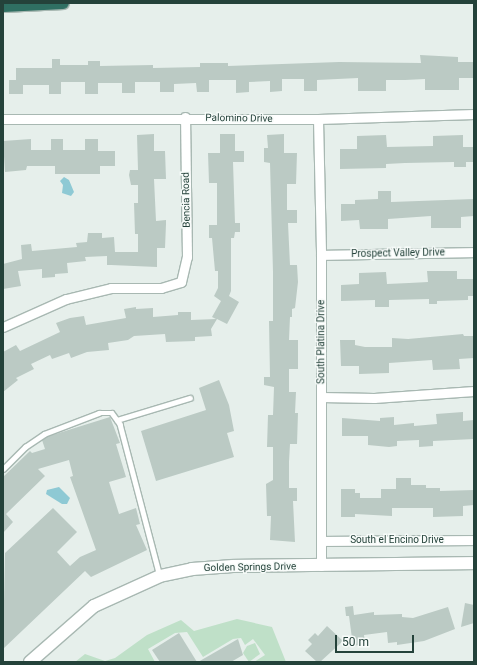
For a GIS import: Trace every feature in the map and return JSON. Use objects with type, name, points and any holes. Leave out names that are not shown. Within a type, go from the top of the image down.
[{"type":"highway","points":[[3,6],[63,3]]},
{"type":"main road","name":"Golden Springs Drive","points":[[30,662],[94,606],[160,576],[216,566],[321,566],[474,563]]},
{"type":"street","name":"Palomino Drive","points":[[3,119],[185,117],[318,119],[474,114]]},
{"type":"street","name":"Bencia Road","points":[[3,327],[66,299],[111,288],[161,288],[181,282],[187,257],[185,117]]},
{"type":"street","name":"South Platina Drive","points":[[318,119],[321,254],[321,566]]},
{"type":"street","name":"Prospect Valley Drive","points":[[321,254],[474,252]]},
{"type":"street","points":[[321,397],[374,398],[474,392]]},
{"type":"street","name":"South el Encino Drive","points":[[321,540],[474,540]]},
{"type":"lane","points":[[117,420],[190,398]]},
{"type":"lane","points":[[3,469],[25,447],[44,434],[99,413],[112,413],[120,424],[160,576]]},
{"type":"green space","points":[[237,619],[272,627],[286,662],[254,662],[265,655],[253,639],[245,645],[241,638],[233,639],[203,657],[187,632],[175,633],[148,649],[155,662],[75,662],[85,654],[105,661],[115,658],[147,635],[181,620],[194,631]]},
{"type":"green space","points":[[255,643],[260,654],[249,662],[243,653],[247,646]]},
{"type":"water","points":[[64,177],[69,180],[74,192],[71,196],[62,193],[63,185],[60,181]]},
{"type":"water","points":[[59,487],[70,498],[67,504],[62,504],[46,494],[47,490]]},
{"type":"building","points":[[420,55],[458,57],[458,62],[474,62],[474,78],[459,78],[459,90],[425,90],[425,79],[386,80],[386,91],[358,91],[358,78],[317,80],[317,91],[304,91],[304,79],[282,79],[282,91],[270,92],[270,81],[249,82],[249,92],[236,93],[236,80],[209,80],[209,92],[197,92],[196,83],[174,84],[174,92],[160,92],[160,82],[135,82],[135,93],[122,93],[122,83],[98,83],[98,94],[85,94],[85,82],[61,82],[61,94],[49,94],[49,85],[23,85],[23,94],[9,94],[9,80],[16,80],[16,68],[52,68],[52,59],[60,59],[60,65],[88,65],[88,61],[100,61],[100,66],[153,65],[153,68],[200,67],[200,63],[228,63],[228,66],[339,62],[421,63]]},
{"type":"building","points":[[154,134],[154,151],[165,151],[166,179],[154,179],[156,221],[166,220],[165,248],[157,248],[157,267],[107,265],[107,256],[85,257],[86,261],[67,263],[68,273],[55,274],[55,277],[42,278],[42,269],[18,271],[21,286],[3,289],[3,264],[22,259],[21,245],[31,244],[32,251],[77,247],[76,243],[87,242],[88,233],[102,233],[102,238],[114,237],[115,252],[138,252],[138,234],[135,234],[134,203],[138,203],[138,185],[131,185],[129,175],[130,170],[138,170],[137,135]]},
{"type":"building","points":[[220,134],[235,134],[235,151],[244,151],[244,162],[233,162],[235,223],[240,223],[240,232],[235,232],[234,238],[231,238],[231,291],[229,296],[239,302],[227,324],[217,319],[211,329],[212,336],[195,337],[195,341],[166,342],[165,334],[134,336],[128,340],[108,343],[109,350],[87,352],[71,358],[69,353],[52,359],[50,355],[31,364],[34,369],[16,378],[18,380],[3,392],[3,352],[16,345],[20,351],[60,332],[56,323],[70,318],[84,316],[86,325],[126,318],[124,309],[136,307],[136,309],[153,308],[153,317],[178,315],[178,312],[191,312],[191,320],[216,319],[212,317],[221,301],[214,296],[218,288],[218,271],[215,271],[212,238],[209,238],[209,225],[217,225],[217,183],[209,183],[208,153],[220,153]]},
{"type":"building","points":[[284,134],[284,153],[297,153],[296,184],[287,184],[287,210],[297,210],[297,223],[288,223],[290,265],[297,265],[298,282],[295,308],[292,309],[292,317],[290,317],[289,340],[298,340],[298,369],[289,369],[289,392],[296,392],[295,413],[298,413],[297,444],[290,444],[289,462],[289,488],[297,488],[297,501],[293,501],[295,542],[270,540],[271,516],[267,516],[266,484],[273,480],[273,447],[267,447],[268,415],[273,415],[274,387],[264,385],[264,377],[270,377],[269,321],[273,321],[273,272],[270,163],[264,162],[264,148],[268,148],[267,135]]},
{"type":"building","points":[[386,135],[387,147],[433,146],[433,136],[463,135],[463,147],[474,147],[474,162],[466,162],[466,167],[454,167],[454,162],[386,164],[386,168],[340,169],[340,149],[357,149],[357,136]]},
{"type":"building","points":[[31,139],[31,150],[51,150],[51,139],[63,139],[63,150],[85,150],[85,139],[98,139],[98,151],[115,151],[115,166],[100,166],[100,174],[55,174],[55,166],[27,166],[26,170],[5,172],[3,141]]},
{"type":"building","points":[[378,191],[391,191],[391,202],[474,199],[474,216],[461,217],[461,228],[431,228],[431,216],[388,219],[388,229],[360,229],[359,220],[341,221],[341,204],[355,204],[355,200],[378,199]]},
{"type":"building","points":[[427,271],[457,271],[457,279],[474,279],[474,296],[468,296],[468,300],[437,301],[437,304],[429,304],[429,299],[389,300],[389,307],[375,307],[375,300],[341,301],[341,285],[359,284],[359,273],[386,272],[387,284],[428,282]]},
{"type":"building","points":[[463,334],[464,336],[474,336],[474,358],[459,359],[460,369],[433,370],[432,360],[389,363],[389,373],[359,374],[359,366],[341,366],[340,340],[355,340],[355,345],[365,347],[392,347],[392,338],[408,339]]},
{"type":"building","points":[[219,380],[229,405],[234,431],[227,433],[234,457],[156,481],[141,431],[206,410],[199,388]]},
{"type":"building","points":[[463,412],[463,421],[474,420],[474,439],[433,441],[433,446],[419,447],[419,440],[397,441],[397,446],[389,447],[368,445],[368,436],[342,436],[342,418],[380,421],[380,418],[394,417],[394,425],[414,423],[414,426],[437,424],[436,414]]},
{"type":"building","points":[[110,417],[120,443],[116,444],[126,477],[109,482],[119,514],[136,508],[140,524],[136,525],[147,550],[91,577],[85,571],[3,649],[5,553],[53,508],[77,532],[57,552],[70,566],[80,557],[96,550],[70,477],[73,476],[69,460],[38,469],[45,476],[6,514],[13,522],[3,533],[3,477],[30,451],[32,453],[45,449],[42,440],[46,437]]},
{"type":"building","points":[[396,478],[411,478],[411,485],[426,485],[426,488],[440,488],[440,491],[474,490],[474,505],[463,506],[463,516],[433,517],[433,508],[392,508],[392,516],[355,514],[355,517],[341,517],[341,489],[355,489],[355,493],[360,493],[360,498],[381,498],[381,489],[396,489]]},
{"type":"building","points":[[465,603],[474,605],[474,623],[461,627]]},
{"type":"building","points":[[353,606],[354,615],[374,612],[374,615],[402,614],[402,617],[413,618],[448,607],[455,629],[424,641],[397,645],[397,642],[388,643],[387,632],[364,635],[365,644],[353,646],[349,616],[346,616],[345,607]]},
{"type":"building","points":[[327,626],[343,641],[320,662],[317,662],[305,651],[312,644],[308,640],[315,633],[318,636]]},
{"type":"building","points":[[179,633],[197,662],[160,662],[152,650]]},
{"type":"building","points":[[238,639],[243,655],[231,662],[198,662]]}]
